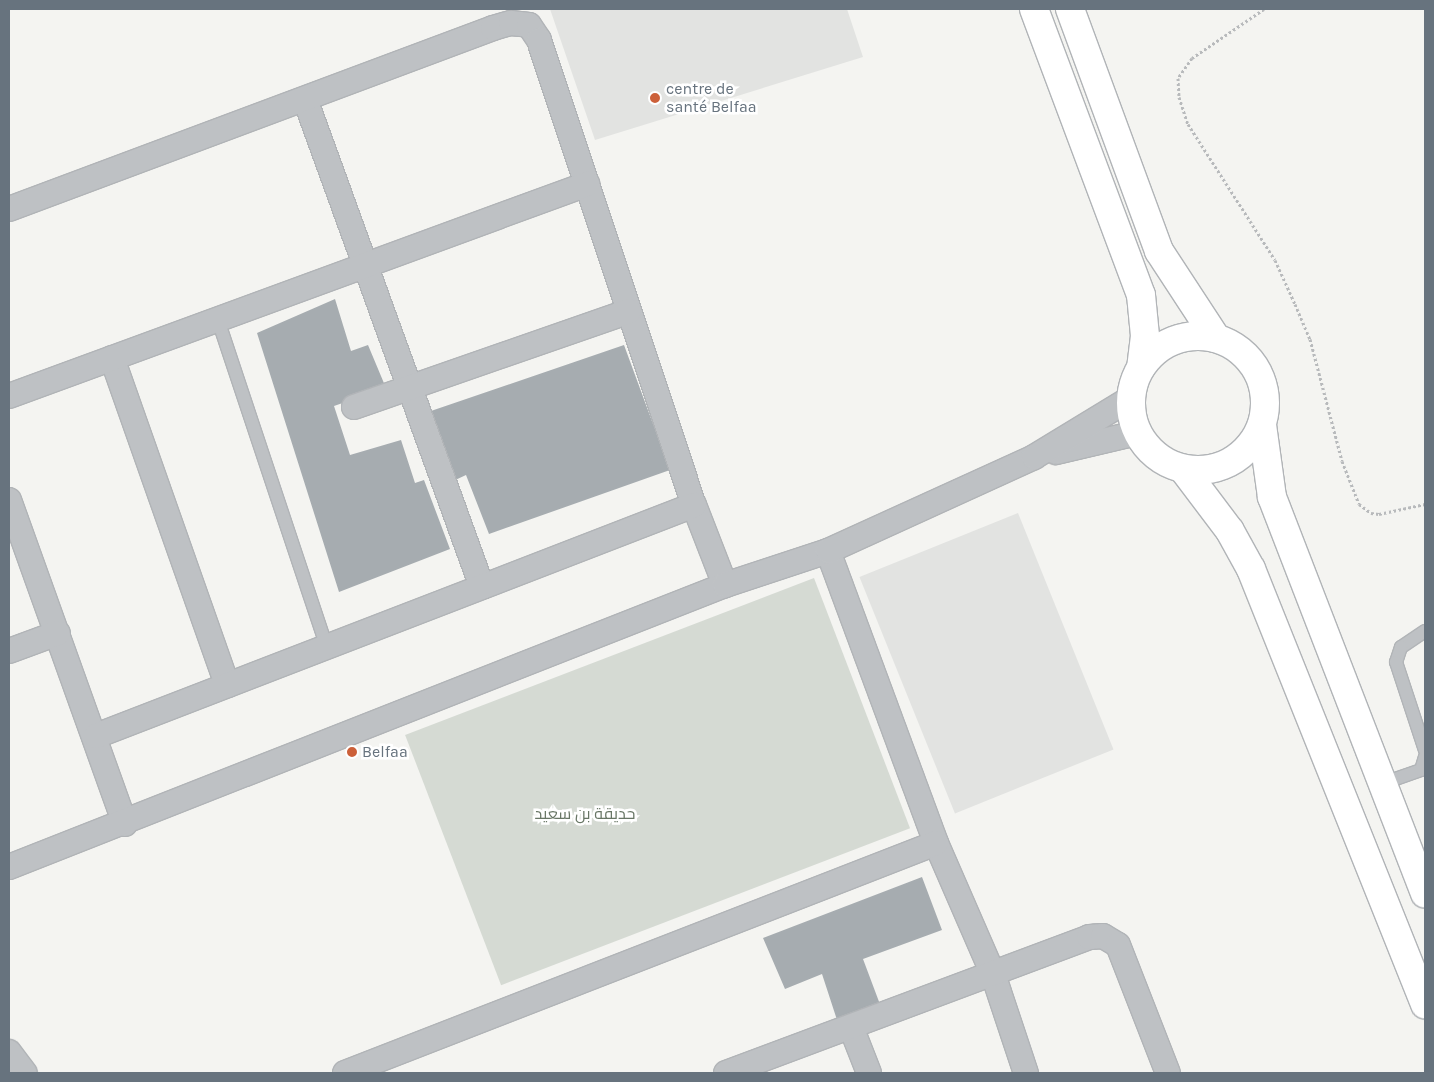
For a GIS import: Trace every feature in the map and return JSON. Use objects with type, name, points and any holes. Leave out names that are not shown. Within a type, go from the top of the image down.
[{"type":"highway","points":[[1034,9],[1141,295],[1146,336],[1141,368],[1131,398],[1137,433],[1156,456],[1184,470],[1230,531],[1251,569],[1425,1006]]},
{"type":"highway","points":[[1070,9],[1159,251],[1216,338]]},
{"type":"highway","points":[[1141,368],[1166,344],[1190,337],[1216,338],[1232,344],[1256,368],[1266,401],[1262,426],[1272,497],[1425,894]]},
{"type":"highway","points":[[1184,470],[1214,469],[1228,464],[1251,445],[1262,426]]},
{"type":"street","points":[[9,209],[493,28],[522,22],[529,25],[539,40],[694,505],[725,585]]},
{"type":"street","points":[[304,99],[407,388],[482,587]]},
{"type":"street","points":[[9,396],[587,184]]},
{"type":"street","points":[[354,407],[629,311]]},
{"type":"street","points":[[112,358],[228,685]]},
{"type":"street","points":[[9,867],[124,824],[725,585],[828,551],[1034,457],[1131,398]]},
{"type":"street","points":[[1034,457],[1137,433]]},
{"type":"street","points":[[9,500],[96,736],[124,824]]},
{"type":"street","points":[[96,736],[694,505]]},
{"type":"street","points":[[828,551],[936,843],[993,974],[1026,1073]]},
{"type":"street","points":[[9,651],[58,633]]},
{"type":"street","points":[[344,1073],[936,843]]},
{"type":"street","points":[[739,1071],[1089,937],[1112,940],[1123,958],[1168,1073]]},
{"type":"street","points":[[851,1027],[869,1073]]},
{"type":"street","points":[[9,1052],[25,1073]]},
{"type":"lane","points":[[218,320],[327,646]]},
{"type":"lane","points":[[1425,631],[1401,647],[1396,662],[1425,750]]},
{"type":"lane","points":[[1381,784],[1421,770],[1425,756]]},
{"type":"path","points":[[1264,9],[1192,58],[1178,78],[1179,97],[1188,124],[1275,260],[1295,304],[1310,339],[1342,461],[1359,504],[1371,513],[1379,514],[1425,504]]},
{"type":"shaded area","name":"centre de santé Belfaa","points":[[550,9],[847,9],[863,57],[595,140]]},
{"type":"shaded area","points":[[1018,513],[1114,749],[955,813],[859,577]]},
{"type":"green space","name":"حديقة بن سعيد","points":[[814,578],[910,828],[501,985],[405,735]]},
{"type":"building","points":[[335,299],[351,351],[368,345],[386,388],[334,406],[350,455],[401,440],[415,483],[424,480],[450,549],[339,592],[257,333]]},
{"type":"building","points":[[624,345],[670,470],[489,534],[466,475],[451,482],[428,412]]},
{"type":"building","points":[[922,877],[942,930],[863,959],[881,1007],[838,1023],[822,974],[785,989],[763,938]]},
{"type":"place","name":"centre de santé Belfaa","points":[[655,98]]},
{"type":"place","name":"Belfaa","points":[[352,752]]}]
